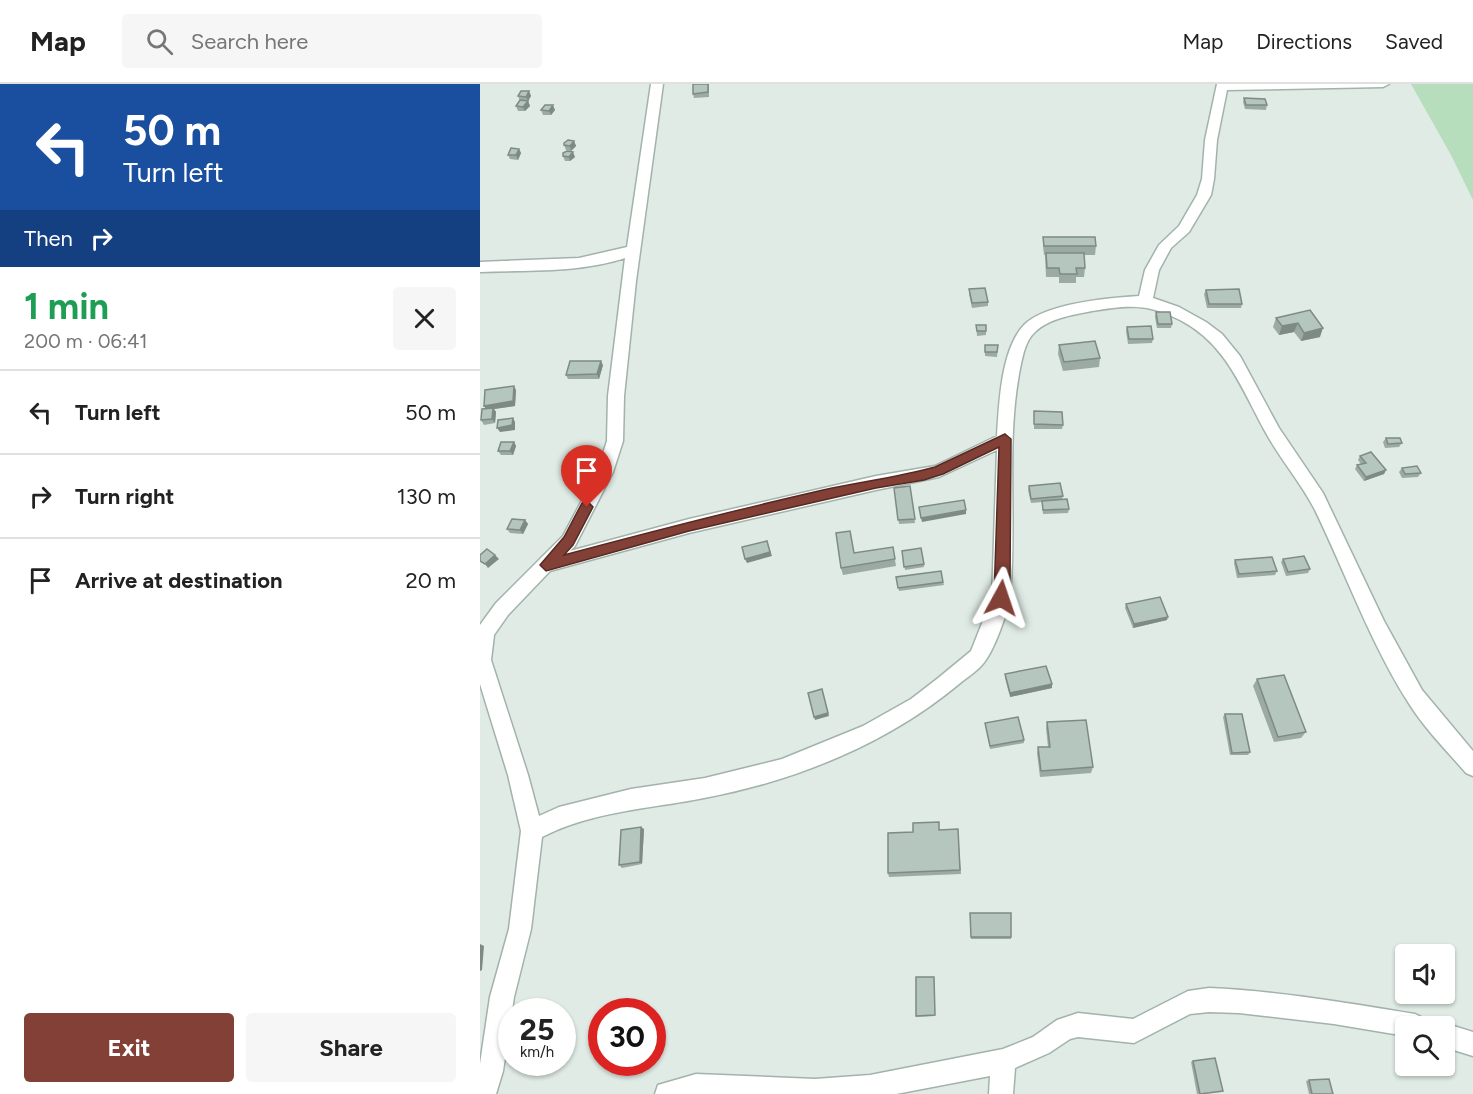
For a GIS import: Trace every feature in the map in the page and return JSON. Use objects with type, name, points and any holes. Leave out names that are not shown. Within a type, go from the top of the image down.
[{"type":"street","points":[[483,1094],[491,1071],[502,997],[520,929],[532,831],[518,775],[482,660],[485,633],[502,609],[569,541],[605,472],[615,441],[616,396],[633,250],[657,84]]},
{"type":"street","points":[[1145,301],[1152,270],[1166,245],[1184,229],[1204,195],[1208,179],[1210,140],[1223,86],[1383,84]]},
{"type":"street","points":[[480,267],[597,260],[633,250]]},
{"type":"street","points":[[532,831],[559,818],[631,799],[705,788],[782,769],[870,733],[918,705],[978,657],[991,629],[1001,598],[1005,439],[1011,374],[1020,343],[1029,328],[1049,316],[1108,303],[1145,301],[1176,311],[1202,325],[1218,339],[1239,365],[1253,387],[1274,432],[1322,506],[1360,590],[1416,697],[1473,766]]},
{"type":"street","points":[[546,565],[689,526],[876,483],[931,473],[1005,439]]},
{"type":"street","points":[[667,1094],[696,1086],[815,1091],[870,1087],[1003,1061],[1041,1045],[1065,1028],[1078,1025],[1134,1031],[1188,1003],[1209,1000],[1239,1001],[1334,1012],[1395,1023]]},
{"type":"street","points":[[1455,1038],[1473,1044]]},
{"type":"street","points":[[1001,1094],[1003,1061]]},
{"type":"green space","points":[[1411,84],[1473,84],[1473,200],[1451,155]]},
{"type":"building","points":[[693,84],[708,84],[708,92],[693,94]]},
{"type":"building","points":[[521,91],[529,91],[526,97],[518,96]]},
{"type":"building","points":[[1244,98],[1265,99],[1267,105],[1246,105]]},
{"type":"building","points":[[520,100],[528,101],[523,107],[516,106]]},
{"type":"building","points":[[545,105],[553,105],[549,111],[541,110]]},
{"type":"building","points":[[568,140],[574,141],[570,146],[564,145],[564,143]]},
{"type":"building","points":[[511,148],[519,149],[516,155],[508,155]]},
{"type":"building","points":[[573,152],[569,157],[563,156],[563,153]]},
{"type":"building","points":[[1043,237],[1095,237],[1096,246],[1044,246]]},
{"type":"building","points":[[1046,253],[1084,253],[1085,268],[1076,268],[1077,274],[1060,274],[1059,268],[1047,268]]},
{"type":"building","points":[[985,288],[988,302],[972,303],[969,289]]},
{"type":"building","points":[[1239,289],[1242,304],[1209,304],[1206,290]]},
{"type":"building","points":[[1310,310],[1323,328],[1304,333],[1298,323],[1282,326],[1276,318]]},
{"type":"building","points":[[1156,312],[1170,312],[1172,324],[1158,324]]},
{"type":"building","points":[[976,325],[986,325],[986,331],[977,331]]},
{"type":"building","points":[[1151,326],[1153,339],[1129,339],[1127,327]]},
{"type":"building","points":[[1095,341],[1100,358],[1064,362],[1059,345]]},
{"type":"building","points":[[985,345],[998,345],[997,352],[985,352]]},
{"type":"building","points":[[570,361],[601,361],[597,374],[566,375]]},
{"type":"building","points":[[514,386],[513,401],[484,406],[485,390]]},
{"type":"building","points":[[493,408],[492,419],[481,420],[482,409]]},
{"type":"building","points":[[1034,411],[1062,412],[1063,425],[1034,424]]},
{"type":"building","points":[[513,418],[512,425],[497,428],[498,420]]},
{"type":"building","points":[[1386,438],[1400,438],[1402,443],[1388,444]]},
{"type":"building","points":[[501,442],[514,442],[510,451],[498,451]]},
{"type":"building","points":[[1371,452],[1386,470],[1366,477],[1357,465],[1366,463],[1360,456]]},
{"type":"building","points":[[1417,466],[1421,473],[1405,474],[1402,468]]},
{"type":"building","points":[[1060,483],[1063,496],[1031,499],[1029,486]]},
{"type":"building","points":[[910,486],[915,519],[898,520],[894,488]]},
{"type":"building","points":[[1067,499],[1069,509],[1043,510],[1042,501]]},
{"type":"building","points":[[964,500],[966,510],[921,518],[919,507]]},
{"type":"building","points":[[512,519],[525,520],[520,530],[507,529]]},
{"type":"building","points":[[850,531],[854,553],[893,547],[895,559],[841,568],[836,533]]},
{"type":"building","points":[[767,541],[770,552],[745,559],[742,547]]},
{"type":"building","points":[[921,548],[924,564],[904,567],[902,551]]},
{"type":"building","points":[[487,549],[495,555],[485,564],[480,561],[480,555]]},
{"type":"building","points":[[1304,556],[1310,569],[1288,572],[1283,559]]},
{"type":"building","points":[[1272,557],[1277,571],[1239,574],[1235,560]]},
{"type":"building","points":[[941,571],[943,582],[898,588],[896,577]]},
{"type":"building","points":[[1160,597],[1168,617],[1134,624],[1126,604]]},
{"type":"building","points":[[1046,666],[1052,684],[1010,693],[1005,674]]},
{"type":"building","points":[[1284,675],[1306,732],[1278,737],[1257,679]]},
{"type":"building","points":[[822,689],[828,713],[814,717],[808,693]]},
{"type":"building","points":[[1225,714],[1242,714],[1250,752],[1232,753]]},
{"type":"building","points":[[1018,717],[1024,740],[990,746],[985,723]]},
{"type":"building","points":[[1086,720],[1093,767],[1041,771],[1038,747],[1050,747],[1047,722]]},
{"type":"building","points":[[939,822],[939,830],[958,829],[960,870],[888,873],[888,833],[913,832],[913,823]]},
{"type":"building","points":[[641,827],[640,862],[619,865],[621,830]]},
{"type":"building","points":[[970,913],[1011,913],[1011,937],[971,937]]},
{"type":"building","points":[[916,977],[934,977],[935,1015],[916,1016]]},
{"type":"building","points":[[1215,1058],[1223,1091],[1200,1094],[1193,1061]]},
{"type":"building","points":[[1329,1079],[1333,1094],[1312,1094],[1309,1080]]},
{"type":"route","points":[[587,507],[569,541],[546,565],[689,526],[876,483],[939,471],[1005,439],[1001,598]]}]
